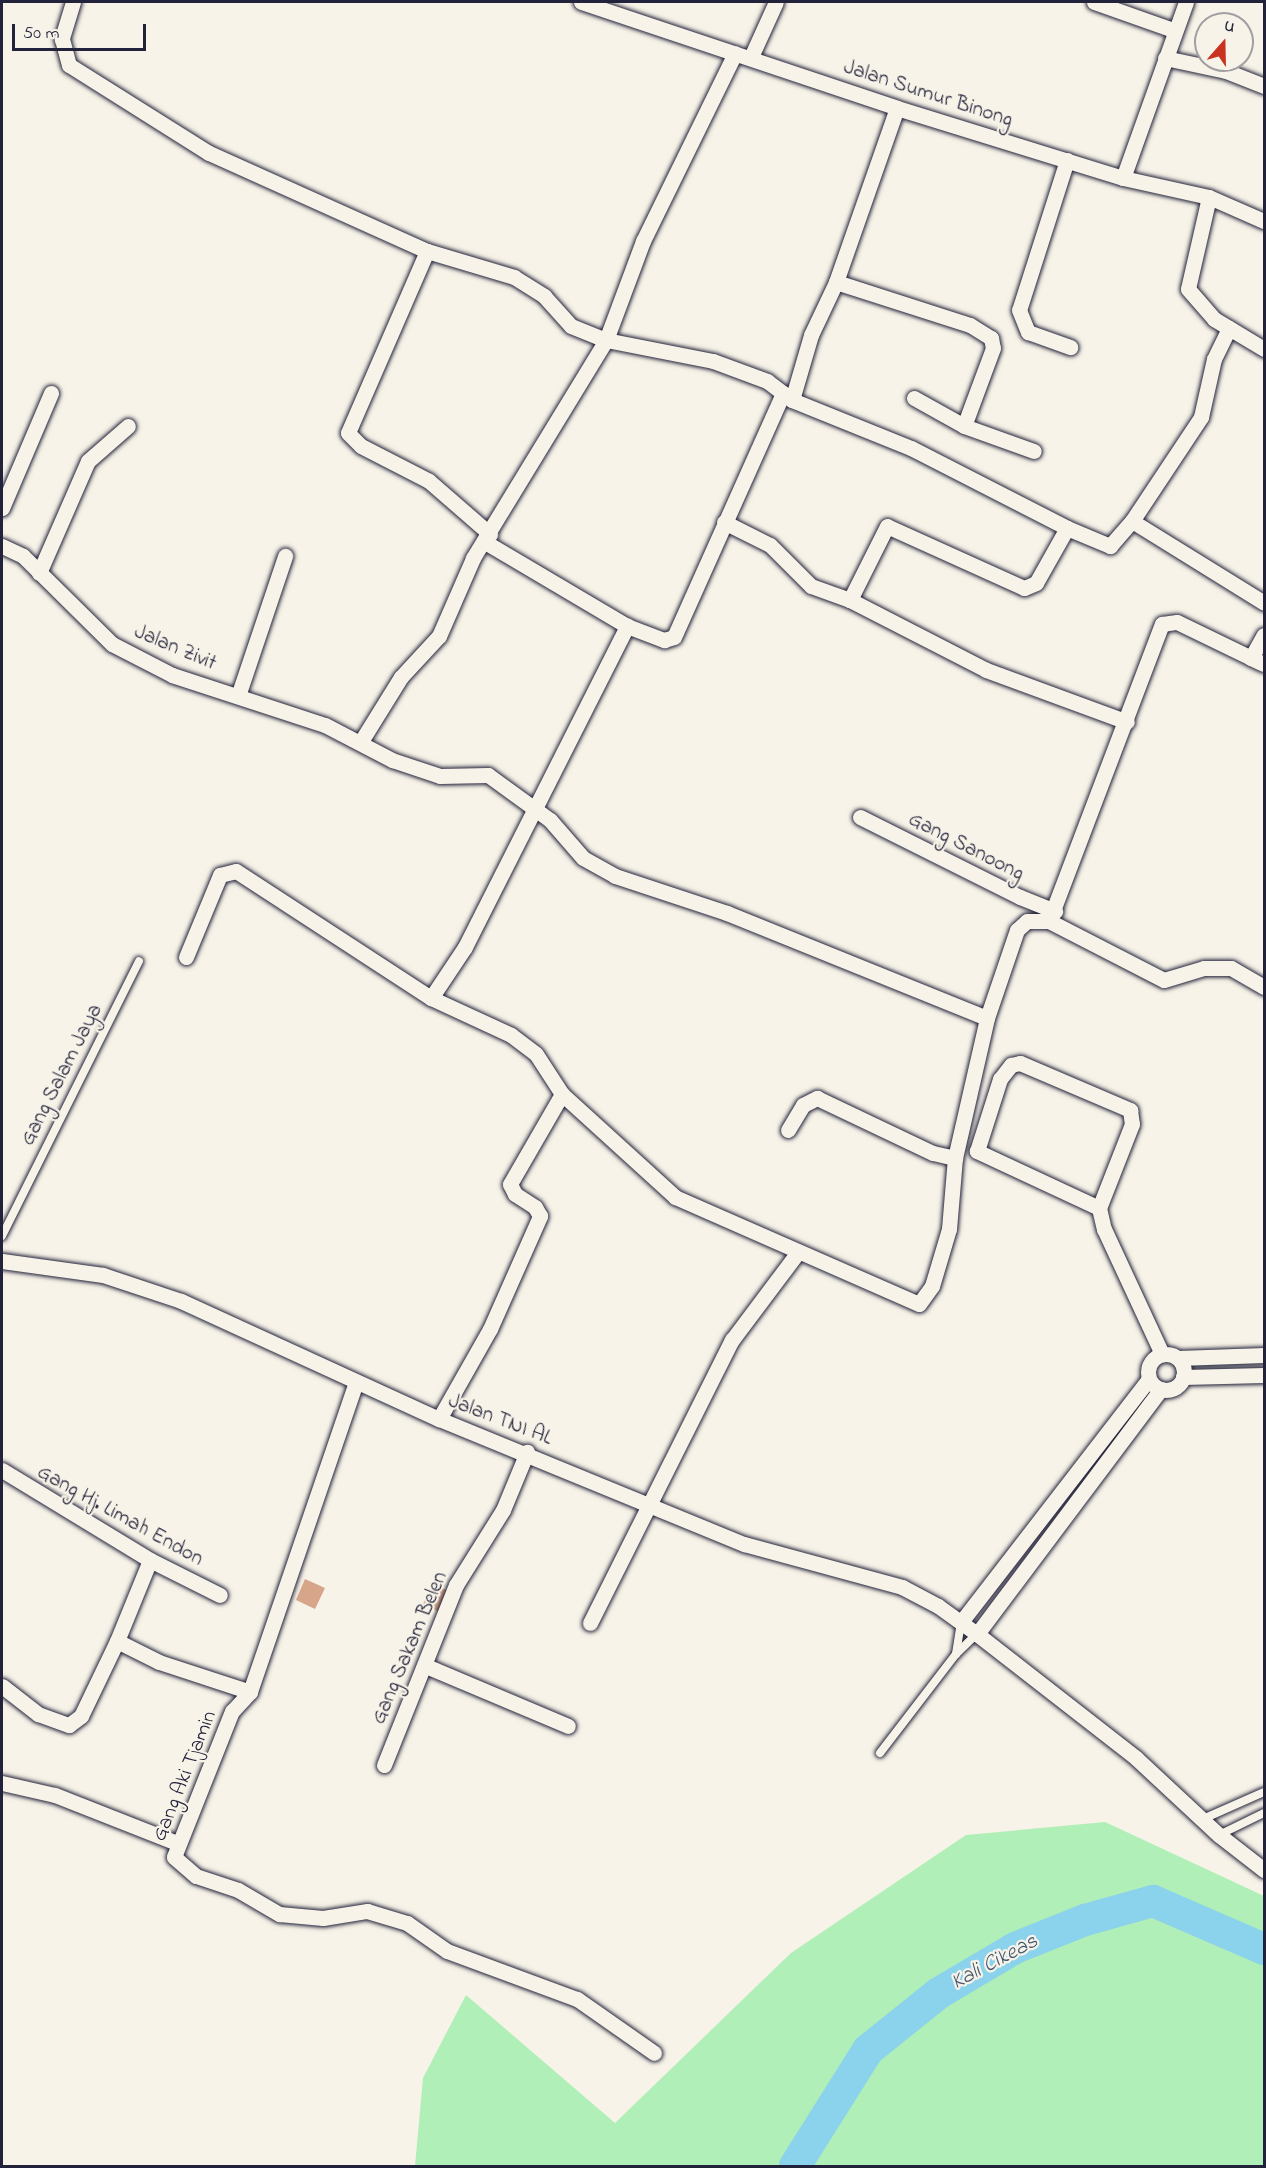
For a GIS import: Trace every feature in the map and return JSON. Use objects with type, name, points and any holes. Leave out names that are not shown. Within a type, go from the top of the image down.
[{"type":"street","points":[[73,2],[62,39],[69,65],[82,76],[209,153],[427,251],[514,277],[544,296],[571,326],[606,340],[713,361],[767,381],[787,396],[911,448],[1067,528],[1110,546],[1132,521],[1201,417],[1214,359],[1229,328]]},
{"type":"street","name":"Jalan Sumur Binong","points":[[580,2],[752,57],[897,108],[1123,178],[1209,196],[1264,221]]},
{"type":"street","points":[[752,57],[776,2]]},
{"type":"street","points":[[1094,2],[1173,30]]},
{"type":"street","points":[[1123,178],[1173,30],[1186,2]]},
{"type":"street","points":[[360,743],[401,677],[439,636],[473,558],[488,538],[606,340],[643,242],[735,52]]},
{"type":"street","points":[[1165,58],[1226,71],[1264,86]]},
{"type":"street","points":[[427,251],[348,433],[361,446],[429,481],[488,538],[627,626],[664,640],[674,637],[724,522],[787,396],[811,335],[836,282],[897,108]]},
{"type":"street","points":[[1066,160],[1019,310],[1028,332],[1070,347]]},
{"type":"street","points":[[1209,196],[1188,289],[1214,319],[1264,349]]},
{"type":"street","points":[[836,282],[970,325],[991,338],[993,348],[964,426]]},
{"type":"street","points":[[2,508],[51,393]]},
{"type":"street","points":[[914,398],[964,426],[1034,451]]},
{"type":"street","points":[[39,573],[88,461],[128,426]]},
{"type":"street","points":[[1132,521],[1264,603]]},
{"type":"street","points":[[724,522],[770,545],[811,586],[850,600],[986,670],[1127,722]]},
{"type":"street","points":[[850,600],[886,526],[1024,588],[1036,583],[1067,528]]},
{"type":"street","name":"Jalan Zivit","points":[[2,546],[23,556],[112,644],[172,675],[325,725],[392,760],[440,776],[488,775],[550,820],[583,858],[615,876],[727,913],[987,1018]]},
{"type":"street","points":[[238,696],[285,556]]},
{"type":"street","points":[[186,957],[220,875],[236,871],[431,998],[511,1035],[536,1054],[562,1094],[675,1197],[770,1236],[798,1251],[919,1304],[932,1286],[949,1228],[955,1158],[987,1018],[1017,930],[1027,921],[1052,916],[1162,624],[1178,622],[1258,661],[1264,634]]},
{"type":"street","points":[[431,998],[465,947],[627,626]]},
{"type":"street","name":"Gang Sanoong","points":[[860,817],[1020,897],[1164,980],[1204,968],[1231,968],[1264,987]]},
{"type":"street","points":[[1099,1208],[1132,1124],[1130,1110],[1020,1063],[1011,1065],[1000,1079],[977,1151],[1099,1208],[1162,1354],[1183,1377],[1264,1375]]},
{"type":"street","points":[[439,1419],[490,1329],[540,1216],[535,1207],[515,1194],[510,1184],[562,1094]]},
{"type":"street","points":[[788,1130],[803,1105],[817,1098],[933,1153],[955,1158]]},
{"type":"street","points":[[590,1623],[732,1340],[798,1251]]},
{"type":"street","name":"Jalan TNI AL","points":[[2,1262],[103,1275],[181,1301],[439,1419],[526,1452],[744,1544],[902,1587],[978,1634],[1136,1758],[1219,1835],[1264,1870]]},
{"type":"street","points":[[1162,1354],[1264,1355]]},
{"type":"street","points":[[1155,1384],[1148,1371],[1162,1354]]},
{"type":"street","points":[[1155,1384],[1176,1386],[1183,1377]]},
{"type":"street","name":"Gang Aki Tjamin","points":[[356,1382],[250,1692],[232,1711],[177,1844],[174,1857],[196,1876],[238,1890],[279,1914],[323,1918],[368,1911],[407,1923],[447,1951],[577,1999],[654,2053]]},
{"type":"street","points":[[961,1622],[1054,1502],[1155,1384]]},
{"type":"street","points":[[978,1634],[1069,1515],[1155,1384]]},
{"type":"street","name":"Gang Sakam Belen","points":[[384,1765],[426,1666],[456,1585],[503,1510],[526,1452]]},
{"type":"street","name":"Gang Hj. Limah Endon","points":[[2,1470],[150,1560],[220,1595]]},
{"type":"street","points":[[1054,1502],[1069,1515]]},
{"type":"street","points":[[2,1686],[38,1714],[69,1725],[81,1716],[117,1641],[150,1560]]},
{"type":"street","points":[[117,1641],[159,1662],[250,1692]]},
{"type":"street","points":[[426,1666],[568,1726]]},
{"type":"street","points":[[2,1783],[55,1795],[177,1844]]},
{"type":"lane","name":"Gang Salam Jaya","points":[[2,1236],[139,961]]},
{"type":"lane","points":[[956,1654],[961,1622]]},
{"type":"lane","points":[[880,1753],[956,1654],[978,1634]]},
{"type":"lane","points":[[1203,1819],[1264,1792]]},
{"type":"lane","points":[[1219,1835],[1264,1813]]},
{"type":"green space","points":[[1105,1822],[1264,1896],[1264,2166],[415,2166],[423,2078],[466,1995],[615,2123],[791,1953],[966,1835]]},
{"type":"building","points":[[305,1579],[325,1588],[315,1609],[296,1600]]},
{"type":"building","points":[[433,1584],[453,1593],[443,1614],[423,1604]]},
{"type":"waterway","name":"Kali Cikeas","points":[[795,2166],[868,2050],[939,1993],[1015,1948],[1085,1920],[1153,1901],[1264,1949]]}]
